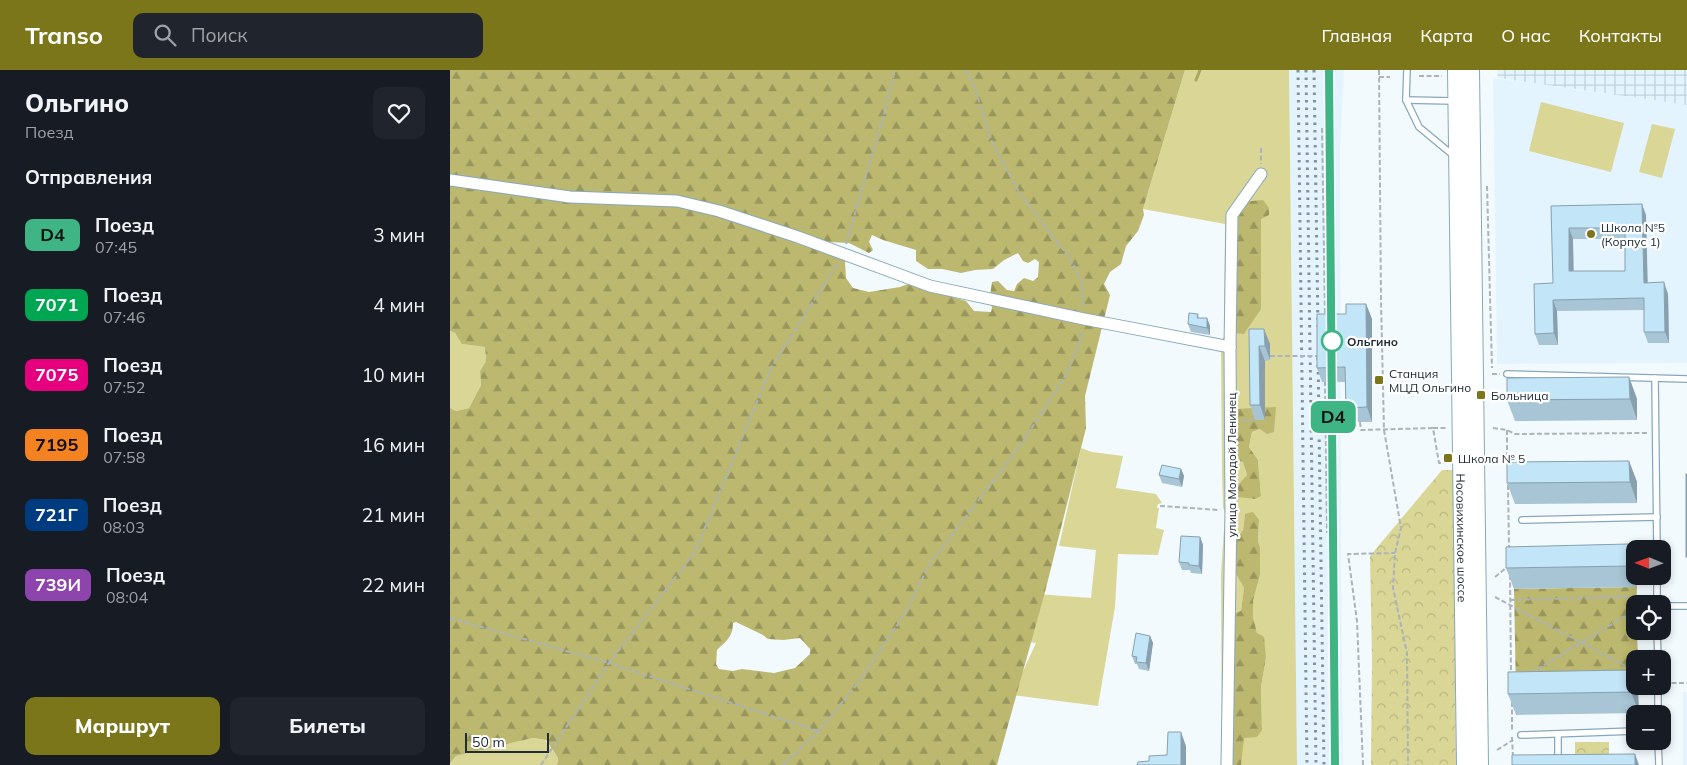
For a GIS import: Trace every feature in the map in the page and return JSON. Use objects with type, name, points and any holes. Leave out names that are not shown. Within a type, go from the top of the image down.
[{"type":"main road","name":"Носовихинское шоссе","points":[[1465,765],[1457,158],[1464,102],[1471,70]]},
{"type":"main road","name":"Носовихинское шоссе","points":[[1452,73],[1464,102],[1480,765]]},
{"type":"street","name":"улица Молодой Ленинец","points":[[1228,765],[1232,215],[1261,174]]},
{"type":"street","points":[[450,180],[570,197],[677,201],[719,210],[930,286],[1084,320],[1230,347]]},
{"type":"lane","points":[[1406,70],[1406,100],[1419,127],[1457,158]]},
{"type":"lane","points":[[1406,100],[1464,102]]},
{"type":"lane","points":[[1507,374],[1687,379]]},
{"type":"lane","points":[[1655,378],[1657,540]]},
{"type":"lane","points":[[1522,520],[1656,517]]},
{"type":"lane","points":[[1671,606],[1687,606]]},
{"type":"lane","points":[[1522,735],[1626,731]]},
{"type":"lane","points":[[1558,734],[1558,765]]},
{"type":"lane","points":[[1658,750],[1658,765]]},
{"type":"path","points":[[542,765],[609,663],[695,552],[771,368],[844,254],[895,70]]},
{"type":"path","points":[[783,765],[819,731],[857,684],[904,615],[929,564],[1022,443],[1067,373],[1081,339],[1084,320],[1082,281],[1071,260],[1020,192],[992,142],[974,86],[966,70]]},
{"type":"path","points":[[1378,70],[1384,430],[1401,528],[1395,553],[1394,588],[1407,653],[1408,765]]},
{"type":"path","points":[[1420,76],[1452,73]]},
{"type":"path","points":[[1379,77],[1390,77]]},
{"type":"path","points":[[1322,128],[1325,317]]},
{"type":"path","points":[[1261,148],[1261,174]]},
{"type":"path","points":[[1487,182],[1492,368]]},
{"type":"path","points":[[1269,356],[1325,356]]},
{"type":"path","points":[[1325,378],[1327,533]]},
{"type":"path","points":[[1231,420],[1260,420]]},
{"type":"path","points":[[1360,422],[1361,430],[1451,428]]},
{"type":"path","points":[[1433,428],[1439,463],[1451,463]]},
{"type":"path","points":[[1493,428],[1507,430],[1515,434],[1656,433]]},
{"type":"path","points":[[1507,430],[1508,466]]},
{"type":"path","points":[[1508,484],[1509,547]]},
{"type":"path","points":[[1160,506],[1231,511]]},
{"type":"path","points":[[1362,765],[1357,621],[1348,554],[1395,553]]},
{"type":"path","points":[[1495,577],[1509,565],[1512,674]]},
{"type":"path","points":[[1495,597],[1626,666]]},
{"type":"path","points":[[1510,600],[1626,597]]},
{"type":"path","points":[[1527,675],[1626,616]]},
{"type":"path","points":[[450,618],[609,663],[819,731]]},
{"type":"path","points":[[1671,683],[1687,683]]},
{"type":"path","points":[[1512,694],[1513,765]]},
{"type":"path","points":[[1497,750],[1522,735]]},
{"type":"shaded area","points":[[1289,70],[1344,70],[1340,148],[1343,765],[1297,765]]},
{"type":"shaded area","points":[[1497,70],[1687,70],[1687,105],[1498,78]]},
{"type":"shaded area","name":"Школа №5 (Корпус 1)","points":[[1493,78],[1687,105],[1687,363],[1497,364]]},
{"type":"shaded area","points":[[1683,692],[1687,692],[1687,765],[1683,765]]},
{"type":"green space","points":[[450,70],[1185,70],[1138,231],[1126,246],[1121,264],[1110,272],[1104,284],[1110,295],[1085,396],[1086,428],[1045,592],[997,765],[557,765],[558,758],[546,740],[533,738],[456,756],[450,764],[450,408],[456,411],[469,408],[481,385],[480,371],[486,361],[485,347],[462,344],[455,333],[450,331]],"holes":[[[872,235],[916,250],[916,261],[928,269],[942,269],[961,273],[993,269],[1004,260],[1018,253],[1023,261],[1028,263],[1035,259],[1039,262],[1038,277],[1033,281],[1024,278],[1017,284],[1014,291],[1007,290],[998,281],[992,282],[989,303],[992,307],[991,312],[974,311],[966,301],[908,284],[869,292],[853,288],[846,278],[845,261],[827,249],[829,242],[849,243],[869,253],[873,250],[869,242]],[[736,622],[768,639],[800,638],[810,649],[810,654],[795,668],[774,673],[742,669],[733,671],[719,669],[716,664],[717,650],[728,638],[732,632],[733,623]]]},
{"type":"green space","points":[[1185,70],[1289,70],[1297,765],[1241,765],[1240,763],[1243,738],[1257,736],[1262,729],[1261,687],[1266,658],[1253,617],[1253,601],[1260,575],[1259,520],[1245,514],[1243,530],[1234,544],[1233,569],[1244,588],[1222,765],[1221,574],[1225,514],[1222,473],[1221,351],[1224,336],[1225,224],[1143,209]],"holes":[[[1234,409],[1260,429],[1252,432],[1249,447],[1258,460],[1261,496],[1237,486],[1247,475]]]},
{"type":"green space","points":[[1541,102],[1624,123],[1611,172],[1529,151]]},
{"type":"green space","points":[[1652,124],[1675,129],[1662,178],[1639,172]]},
{"type":"green space","points":[[1263,200],[1269,208],[1269,215],[1261,219],[1261,309],[1244,334],[1234,333],[1236,213],[1241,202]]},
{"type":"green space","points":[[450,331],[455,333],[463,344],[485,347],[486,361],[480,371],[481,385],[469,408],[456,411],[450,408]]},
{"type":"green space","points":[[1276,407],[1274,432],[1267,434],[1260,429],[1252,432],[1249,447],[1258,460],[1261,496],[1255,499],[1238,497],[1237,486],[1247,475],[1243,462],[1235,459],[1234,409]]},
{"type":"green space","points":[[1081,448],[1092,452],[1123,456],[1116,488],[1156,494],[1162,503],[1158,504],[1157,508],[1159,508],[1156,528],[1164,530],[1158,555],[1118,554],[1115,607],[1098,706],[1012,695],[1036,643],[1029,642],[1037,594],[1091,598],[1096,550],[1059,546]]},
{"type":"green space","points":[[1442,470],[1454,470],[1456,765],[1371,765],[1370,556]]},
{"type":"green space","points":[[1253,512],[1259,520],[1260,575],[1253,601],[1253,617],[1257,633],[1264,637],[1266,658],[1261,687],[1262,730],[1257,737],[1244,738],[1241,765],[1231,765],[1231,615],[1241,611],[1244,588],[1233,569],[1234,543],[1243,530],[1245,514]]},
{"type":"green space","points":[[1637,587],[1637,595],[1626,595],[1626,640],[1637,640],[1638,650],[1626,650],[1626,692],[1516,694],[1514,589]]},
{"type":"green space","points":[[533,738],[545,740],[558,758],[557,765],[450,765],[456,756]]},
{"type":"green space","points":[[1575,742],[1609,742],[1609,758],[1575,759]]},
{"type":"building","points":[[1642,204],[1644,283],[1664,282],[1665,332],[1644,332],[1644,298],[1553,300],[1554,333],[1535,334],[1534,284],[1553,283],[1551,206]],"holes":[[[1569,228],[1625,228],[1625,271],[1569,271]]]},
{"type":"building","points":[[1346,304],[1366,304],[1367,407],[1346,408],[1345,367],[1317,368],[1317,314],[1346,314]]},
{"type":"building","points":[[1189,313],[1198,314],[1197,318],[1207,318],[1207,328],[1188,324]]},
{"type":"building","points":[[1249,329],[1264,329],[1265,346],[1259,346],[1260,405],[1250,405]]},
{"type":"building","points":[[1629,377],[1630,399],[1507,400],[1507,378]]},
{"type":"building","points":[[1629,461],[1630,482],[1507,483],[1507,462]]},
{"type":"building","points":[[1162,465],[1181,469],[1179,479],[1159,475]]},
{"type":"building","points":[[1687,474],[1687,557],[1686,557]]},
{"type":"building","points":[[1181,536],[1200,537],[1199,566],[1179,562]]},
{"type":"building","points":[[1626,544],[1626,566],[1506,568],[1506,547]]},
{"type":"building","points":[[1136,633],[1150,636],[1146,663],[1136,662],[1137,657],[1132,656]]},
{"type":"building","points":[[1626,670],[1626,692],[1508,694],[1508,672]]},
{"type":"building","points":[[1168,732],[1181,732],[1181,765],[1137,765],[1138,762],[1149,761],[1149,756],[1167,755]]},
{"type":"building","points":[[1635,754],[1635,765],[1512,765],[1512,755]]},
{"type":"waterway","points":[[1196,80],[1200,70]]},
{"type":"railway","points":[[1298,70],[1307,765]]},
{"type":"railway","points":[[1306,70],[1316,765]]},
{"type":"railway","points":[[1314,70],[1318,327]]},
{"type":"railway","points":[[1329,70],[1332,328]]},
{"type":"railway","points":[[1318,357],[1324,765]]},
{"type":"railway","points":[[1332,368],[1335,765]]},
{"type":"train","name":"D4","points":[[1329,70],[1335,765]]},
{"type":"place","name":"Школа №5 (Корпус 1)","points":[[1591,234]]},
{"type":"place","name":"Ольгино","points":[[1332,341]]},
{"type":"place","name":"Станция МЦД Ольгино","points":[[1379,380]]},
{"type":"place","name":"Больница","points":[[1481,395]]},
{"type":"place","name":"Школа № 5","points":[[1448,458]]}]
